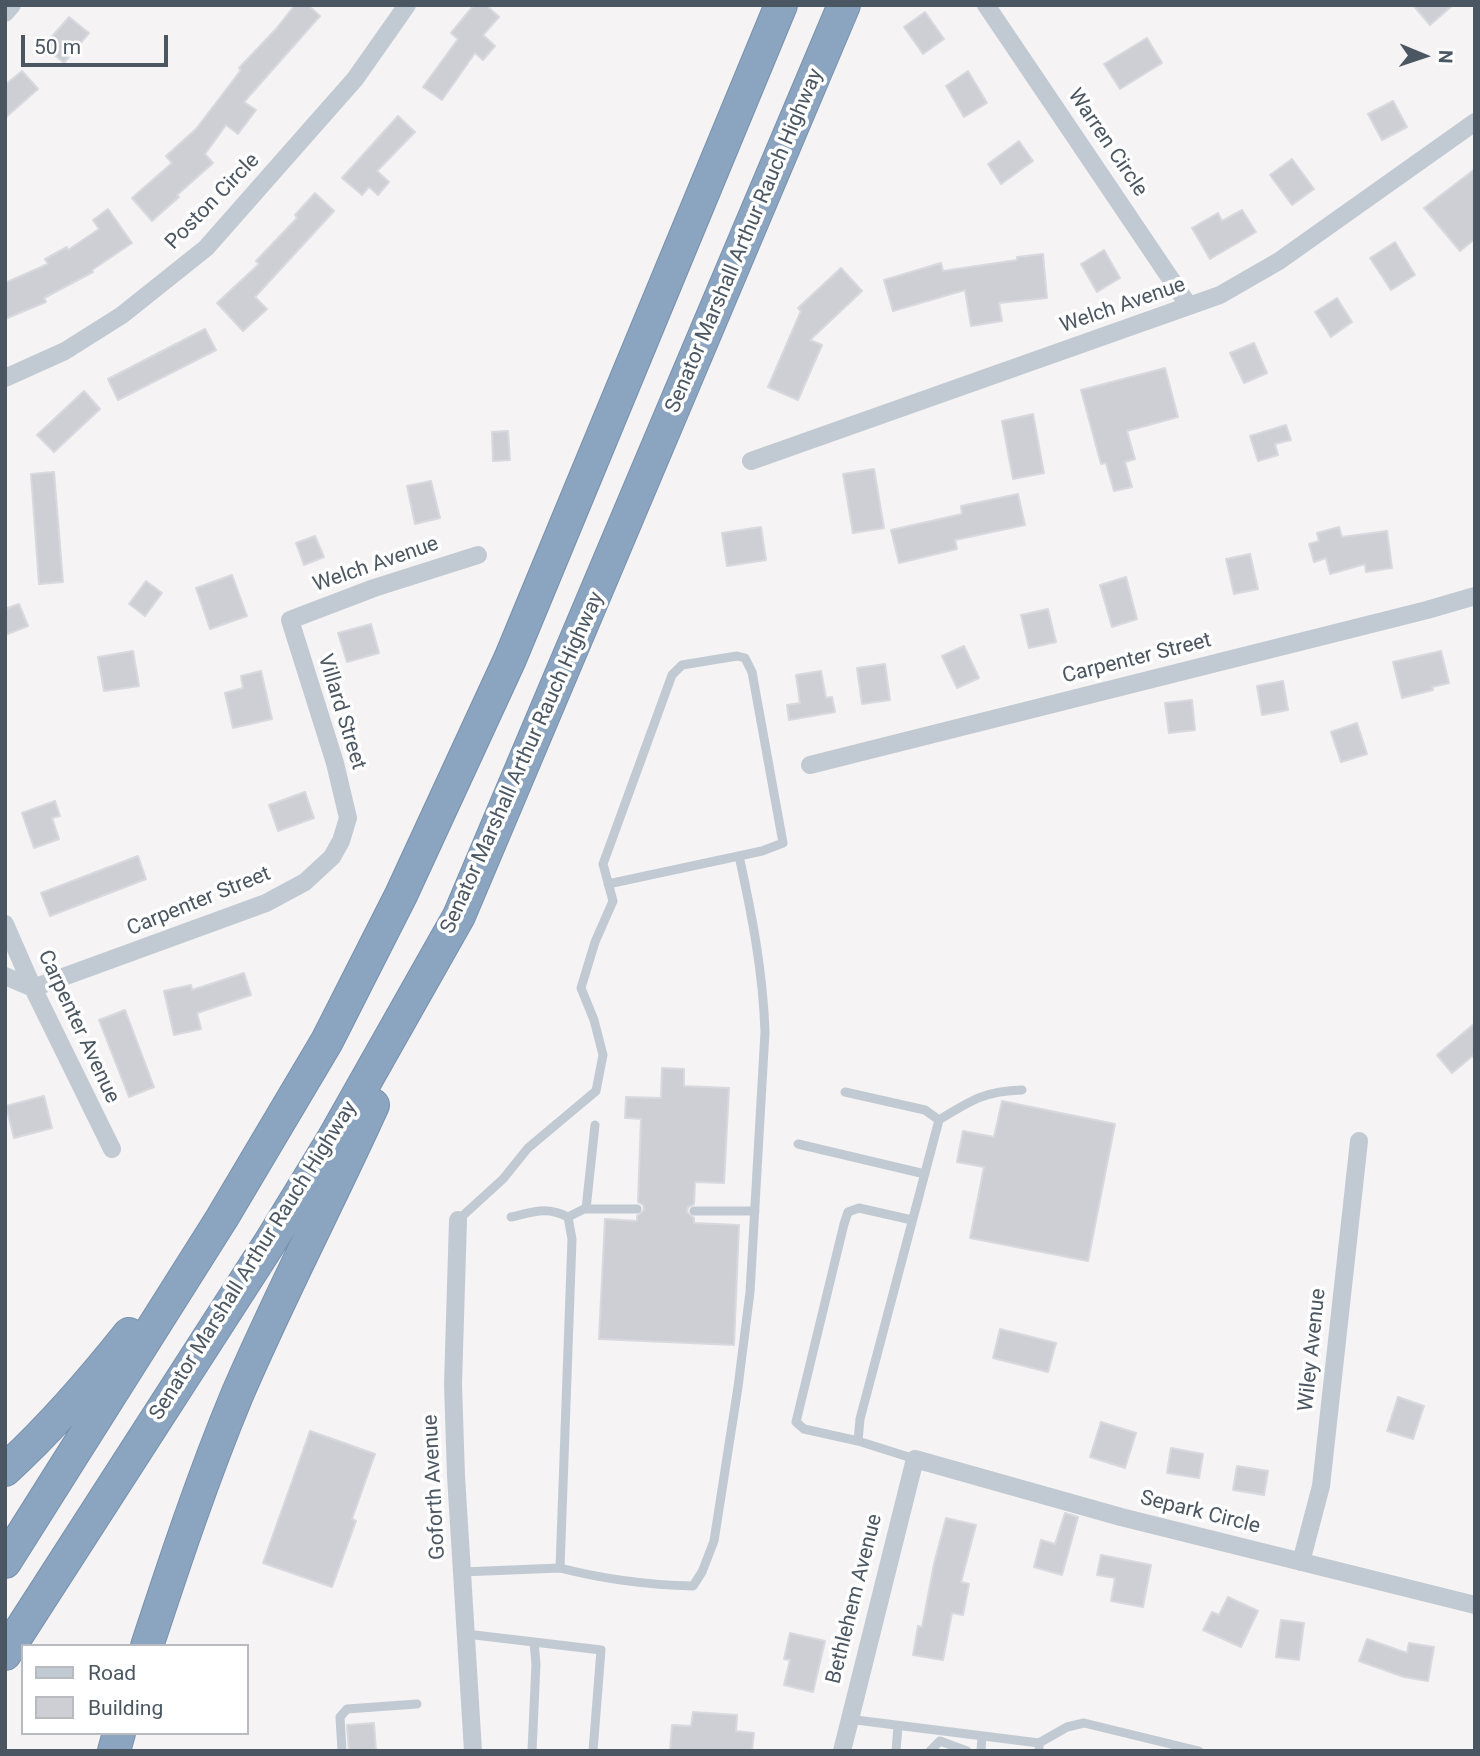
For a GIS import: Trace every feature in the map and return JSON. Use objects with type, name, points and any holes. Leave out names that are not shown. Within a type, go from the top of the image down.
[{"type":"highway","points":[[5,1562],[174,1294],[327,1041],[407,882],[510,659],[781,5]]},
{"type":"highway","name":"Senator Marshall Arthur Rauch Highway","points":[[5,1654],[269,1244],[333,1139],[459,916],[844,5]]},
{"type":"highway","points":[[148,1644],[205,1475],[237,1396],[459,916]]},
{"type":"highway","points":[[5,1470],[37,1441],[83,1392],[142,1318],[174,1294]]},
{"type":"street","points":[[5,13],[12,5]]},
{"type":"street","name":"Poston Circle","points":[[5,378],[65,351],[122,315],[206,248],[355,79],[407,5]]},
{"type":"street","name":"Warren Circle","points":[[986,5],[1189,306]]},
{"type":"street","name":"Welch Avenue","points":[[751,461],[1220,295],[1279,261],[1475,122]]},
{"type":"street","name":"Welch Avenue","points":[[290,620],[374,588],[478,555]]},
{"type":"street","name":"Carpenter Street","points":[[810,765],[1475,596]]},
{"type":"street","name":"Villard Street","points":[[290,620],[335,763],[348,818]]},
{"type":"street","name":"Carpenter Street","points":[[33,988],[266,903],[305,883],[332,857],[341,841],[348,818]]},
{"type":"street","name":"Carpenter Avenue","points":[[5,924],[111,1149]]},
{"type":"street","points":[[5,975],[33,988]]},
{"type":"street","name":"Wiley Avenue","points":[[1301,1562],[1321,1486],[1359,1141]]},
{"type":"street","name":"Goforth Avenue","points":[[458,1220],[453,1384],[461,1572],[473,1751]]},
{"type":"street","name":"Separk Circle","points":[[915,1459],[1122,1517],[1475,1605]]},
{"type":"street","name":"Bethlehem Avenue","points":[[842,1751],[915,1459]]},
{"type":"lane","points":[[458,1220],[503,1179],[528,1148],[596,1091],[603,1055],[594,1020],[581,988],[595,942],[613,901],[608,884],[603,864],[672,675],[682,665],[737,656],[745,658],[752,672],[783,843],[739,856],[608,884]]},
{"type":"lane","points":[[461,1572],[560,1569],[694,1586],[702,1572],[714,1541],[729,1456],[750,1292],[765,1032],[764,990],[755,929],[739,856]]},
{"type":"lane","points":[[858,1441],[860,1419],[939,1120],[967,1103],[996,1091],[1022,1090]]},
{"type":"lane","points":[[845,1092],[925,1110],[939,1120]]},
{"type":"lane","points":[[586,1209],[595,1125]]},
{"type":"lane","points":[[798,1144],[925,1174]]},
{"type":"lane","points":[[912,1220],[859,1208],[849,1212],[796,1422],[804,1429],[858,1441],[915,1459]]},
{"type":"lane","points":[[511,1217],[545,1210],[568,1217],[586,1209],[637,1209]]},
{"type":"lane","points":[[694,1211],[755,1211]]},
{"type":"lane","points":[[560,1569],[572,1240],[568,1217]]},
{"type":"lane","points":[[466,1634],[601,1650],[593,1751]]},
{"type":"lane","points":[[532,1751],[536,1664],[534,1642]]},
{"type":"lane","points":[[342,1751],[340,1717],[347,1709],[418,1704]]},
{"type":"lane","points":[[848,1719],[982,1736],[1039,1747],[1067,1727],[1084,1723],[1193,1750]]},
{"type":"lane","points":[[896,1751],[898,1726]]},
{"type":"lane","points":[[981,1751],[982,1736]]},
{"type":"lane","points":[[930,1751],[940,1741],[967,1751]]},
{"type":"building","points":[[295,5],[308,5],[320,16],[244,102],[256,110],[238,134],[226,125],[205,154],[213,163],[152,221],[132,198],[172,163],[166,156],[196,129],[241,70],[239,68]]},
{"type":"building","points":[[474,5],[486,5],[499,17],[483,35],[495,46],[483,60],[475,53],[442,100],[423,87],[458,39],[451,33]]},
{"type":"building","points":[[1413,5],[1453,5],[1430,25]]},
{"type":"building","points":[[925,12],[944,39],[923,54],[904,27]]},
{"type":"building","points":[[69,17],[89,33],[64,63],[44,46]]},
{"type":"building","points":[[1147,38],[1162,63],[1120,89],[1104,64]]},
{"type":"building","points":[[22,71],[38,89],[5,118],[5,85]]},
{"type":"building","points":[[968,71],[987,103],[964,117],[946,86]]},
{"type":"building","points":[[1393,101],[1407,127],[1382,140],[1368,114]]},
{"type":"building","points":[[398,116],[415,132],[377,171],[389,182],[378,195],[369,187],[362,195],[342,178]]},
{"type":"building","points":[[1019,141],[1033,161],[1001,184],[988,164]]},
{"type":"building","points":[[1292,159],[1314,189],[1292,205],[1270,175]]},
{"type":"building","points":[[1475,169],[1475,239],[1460,251],[1424,208]]},
{"type":"building","points":[[315,193],[334,211],[255,297],[267,309],[243,331],[217,303],[259,264],[256,261],[297,218],[295,215]]},
{"type":"building","points":[[108,209],[132,243],[92,270],[93,272],[44,298],[46,302],[5,319],[5,283],[48,264],[45,259],[67,247],[68,250],[99,229],[93,220]]},
{"type":"building","points":[[1242,210],[1256,232],[1210,259],[1192,228],[1218,213],[1222,221]]},
{"type":"building","points":[[1395,242],[1415,275],[1391,290],[1370,258]]},
{"type":"building","points":[[1104,250],[1120,278],[1097,292],[1081,264]]},
{"type":"building","points":[[1043,254],[1047,298],[999,303],[1002,321],[971,326],[965,290],[893,311],[884,280],[941,263],[943,271]]},
{"type":"building","points":[[841,268],[862,291],[810,340],[822,345],[798,400],[768,387],[801,311],[798,308]]},
{"type":"building","points":[[1337,298],[1352,322],[1331,337],[1315,312]]},
{"type":"building","points":[[205,329],[216,350],[118,400],[108,379]]},
{"type":"building","points":[[1254,343],[1267,373],[1244,383],[1230,353]]},
{"type":"building","points":[[1165,368],[1178,417],[1127,431],[1135,459],[1125,462],[1132,487],[1114,491],[1106,463],[1101,464],[1081,390]]},
{"type":"building","points":[[84,391],[100,409],[54,452],[37,435]]},
{"type":"building","points":[[1033,414],[1044,473],[1013,479],[1002,421]]},
{"type":"building","points":[[1286,425],[1291,440],[1275,444],[1278,455],[1258,461],[1250,436]]},
{"type":"building","points":[[508,431],[510,460],[493,461],[492,432]]},
{"type":"building","points":[[874,469],[884,528],[853,533],[843,474]]},
{"type":"building","points":[[54,472],[63,582],[39,584],[31,474]]},
{"type":"building","points":[[431,481],[440,518],[415,524],[407,486]]},
{"type":"building","points":[[1018,494],[1025,525],[955,540],[957,549],[899,563],[891,530],[962,514],[961,506]]},
{"type":"building","points":[[761,527],[766,560],[727,566],[722,533]]},
{"type":"building","points":[[1339,527],[1342,537],[1387,531],[1392,568],[1366,572],[1365,564],[1330,574],[1326,558],[1314,562],[1309,544],[1319,541],[1317,533]]},
{"type":"building","points":[[315,536],[324,557],[304,565],[296,543]]},
{"type":"building","points":[[1250,554],[1258,589],[1234,594],[1226,559]]},
{"type":"building","points":[[232,575],[247,616],[210,629],[196,588]]},
{"type":"building","points":[[1126,577],[1137,619],[1112,627],[1100,585]]},
{"type":"building","points":[[146,581],[162,593],[145,616],[129,604]]},
{"type":"building","points":[[19,604],[28,626],[5,635],[5,609]]},
{"type":"building","points":[[1048,609],[1056,642],[1029,648],[1021,615]]},
{"type":"building","points":[[371,624],[379,653],[347,662],[338,633]]},
{"type":"building","points":[[964,646],[979,678],[957,688],[942,656]]},
{"type":"building","points":[[133,651],[139,686],[104,691],[98,657]]},
{"type":"building","points":[[1441,651],[1449,683],[1402,698],[1393,662]]},
{"type":"building","points":[[885,664],[890,700],[862,704],[857,668]]},
{"type":"building","points":[[261,671],[272,719],[233,728],[225,693],[243,688],[241,676]]},
{"type":"building","points":[[821,671],[826,698],[832,697],[835,712],[789,720],[787,705],[800,703],[796,675]]},
{"type":"building","points":[[1283,681],[1288,710],[1262,715],[1257,686]]},
{"type":"building","points":[[1192,700],[1195,730],[1169,733],[1165,703]]},
{"type":"building","points":[[1357,723],[1367,754],[1341,762],[1331,732]]},
{"type":"building","points":[[305,792],[314,818],[278,831],[269,805]]},
{"type":"building","points":[[55,801],[60,816],[52,818],[59,839],[34,848],[22,813]]},
{"type":"building","points":[[138,856],[146,879],[50,916],[41,893]]},
{"type":"building","points":[[244,973],[251,995],[197,1013],[201,1029],[174,1035],[164,991],[191,985],[192,990]]},
{"type":"building","points":[[125,1010],[154,1087],[129,1097],[99,1020]]},
{"type":"building","points":[[1475,1023],[1475,1054],[1452,1073],[1437,1055]]},
{"type":"building","points":[[662,1068],[684,1069],[684,1086],[729,1088],[724,1183],[695,1182],[694,1204],[688,1207],[687,1212],[694,1218],[694,1223],[739,1225],[734,1345],[599,1339],[605,1219],[637,1221],[637,1216],[644,1210],[643,1205],[638,1202],[641,1119],[625,1118],[626,1097],[661,1098]]},
{"type":"building","points":[[44,1096],[52,1128],[14,1138],[6,1106]]},
{"type":"building","points":[[1002,1101],[1115,1124],[1088,1261],[970,1238],[984,1167],[957,1162],[963,1131],[994,1137]]},
{"type":"building","points":[[1000,1329],[1056,1343],[1048,1372],[993,1358]]},
{"type":"building","points":[[1398,1397],[1424,1406],[1413,1439],[1387,1431]]},
{"type":"building","points":[[1101,1422],[1136,1433],[1125,1468],[1090,1457]]},
{"type":"building","points":[[310,1431],[375,1454],[352,1519],[356,1521],[332,1587],[263,1563]]},
{"type":"building","points":[[1171,1448],[1203,1454],[1199,1478],[1167,1473]]},
{"type":"building","points":[[1237,1466],[1268,1471],[1264,1495],[1233,1490]]},
{"type":"building","points":[[1065,1513],[1078,1517],[1062,1575],[1034,1567],[1041,1540],[1055,1544]]},
{"type":"building","points":[[946,1518],[976,1525],[961,1582],[969,1584],[963,1615],[952,1613],[943,1660],[913,1655],[918,1626],[922,1627]]},
{"type":"building","points":[[1101,1555],[1151,1565],[1143,1607],[1111,1601],[1115,1578],[1097,1575]]},
{"type":"building","points":[[1228,1597],[1258,1611],[1241,1647],[1203,1630],[1212,1612],[1219,1615]]},
{"type":"building","points":[[1281,1620],[1304,1623],[1299,1660],[1276,1657]]},
{"type":"building","points":[[790,1633],[825,1641],[813,1692],[784,1685],[790,1660],[784,1659]]},
{"type":"building","points":[[1367,1639],[1407,1653],[1409,1643],[1434,1647],[1428,1681],[1404,1677],[1359,1661]]},
{"type":"building","points":[[693,1712],[737,1715],[736,1731],[754,1733],[752,1751],[670,1751],[672,1725],[691,1726]]},
{"type":"building","points":[[374,1723],[376,1751],[349,1751],[347,1725]]}]
